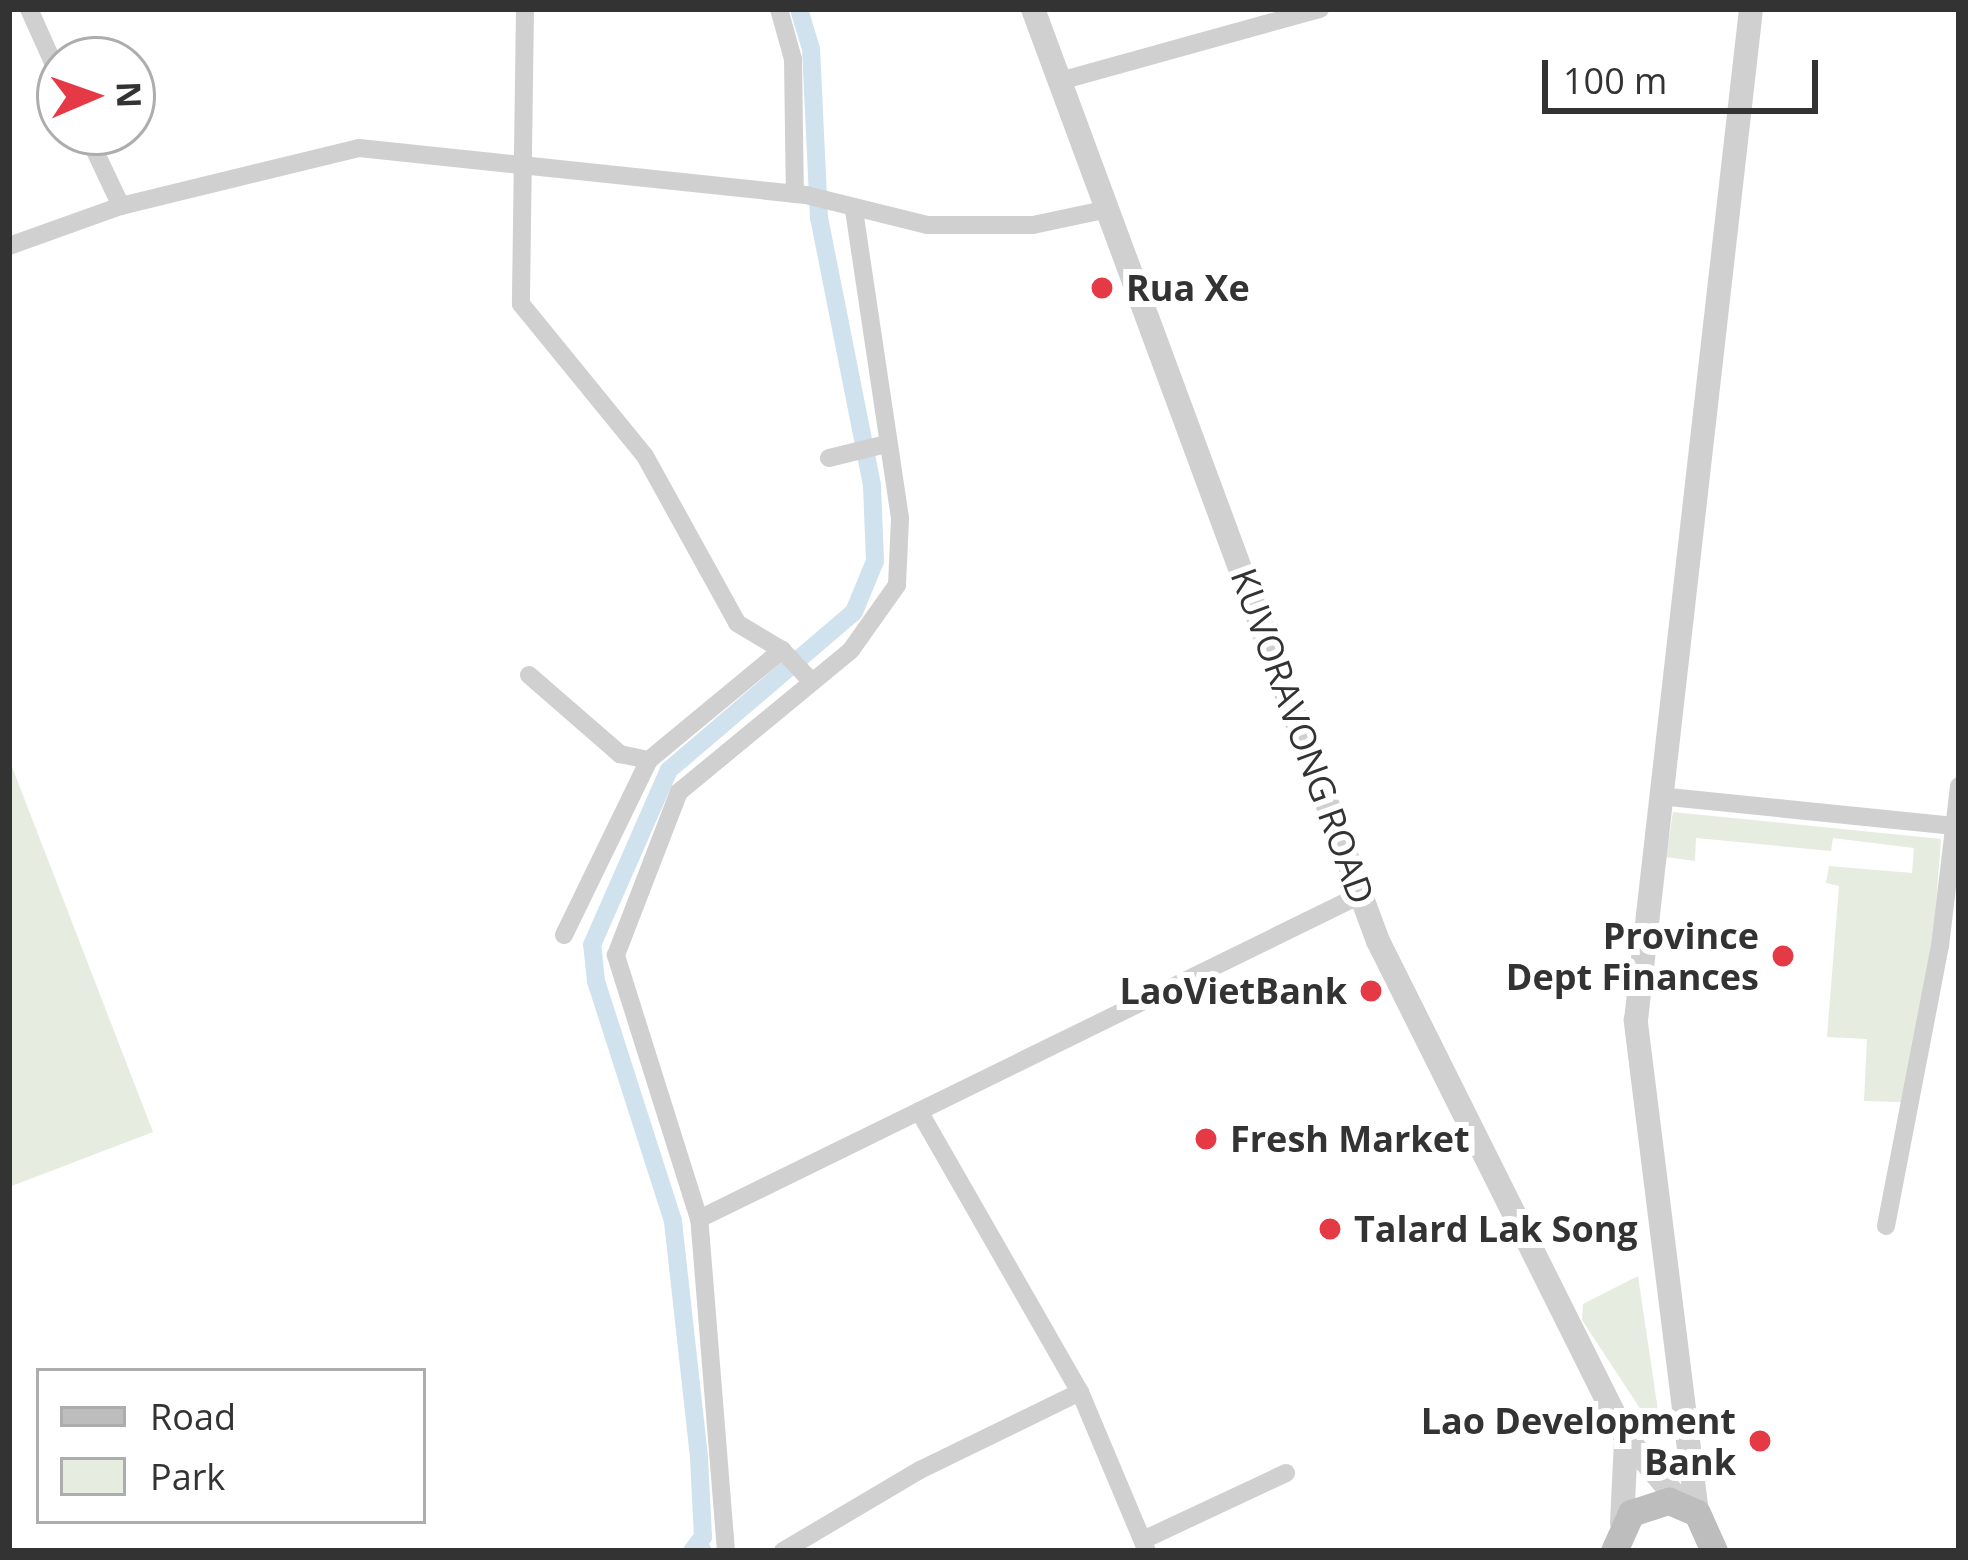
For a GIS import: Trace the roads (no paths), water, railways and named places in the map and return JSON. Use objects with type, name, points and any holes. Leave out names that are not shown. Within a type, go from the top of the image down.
[{"type":"main road","points":[[1614,1551],[1622,1523],[1643,1506],[1690,1509],[1714,1551]]},
{"type":"street","points":[[525,9],[518,278],[531,324],[645,456],[736,623],[782,650],[812,682]]},
{"type":"street","points":[[779,9],[793,59],[800,194]]},
{"type":"street","name":"KUVORAVONG ROAD","points":[[1033,9],[1360,895],[1626,1438]]},
{"type":"street","points":[[1060,81],[1320,9]]},
{"type":"street","points":[[1690,1509],[1636,1020],[1751,9]]},
{"type":"street","points":[[9,246],[121,206],[324,151],[407,150],[800,194],[927,225],[999,227],[1108,209]]},
{"type":"street","points":[[97,156],[121,206]]},
{"type":"street","points":[[726,1551],[699,1219],[619,974],[619,936],[679,792],[878,622],[897,585],[899,518],[854,209]]},
{"type":"street","points":[[829,458],[886,445]]},
{"type":"street","points":[[564,934],[649,760],[782,650]]},
{"type":"street","points":[[529,675],[620,754],[649,760]]},
{"type":"street","points":[[1886,1226],[1940,946],[1959,786]]},
{"type":"street","points":[[1658,796],[1954,826]]},
{"type":"street","points":[[699,1219],[1360,895]]},
{"type":"street","points":[[919,1111],[1080,1392],[1145,1546],[1286,1473]]},
{"type":"street","points":[[783,1551],[920,1470],[1080,1392]]},
{"type":"street","points":[[1626,1438],[1690,1509]]},
{"type":"street","points":[[1622,1523],[1626,1438]]},
{"type":"waterway","points":[[692,1551],[703,1537],[699,1457],[673,1221],[596,981],[592,945],[669,770],[854,612],[875,561],[872,485],[819,218],[811,49],[799,9]]},
{"type":"waterway","points":[[703,1537],[709,1551]]},
{"type":"place","name":"Rua Xe","points":[[1102,288]]},
{"type":"place","name":"Province Dept Finances","points":[[1783,956]]},
{"type":"place","name":"LaoVietBank","points":[[1371,991]]},
{"type":"place","name":"Fresh Market","points":[[1206,1139]]},
{"type":"place","name":"Talard Lak Song","points":[[1330,1229]]},
{"type":"place","name":"Lao Development Bank","points":[[1760,1441]]}]
